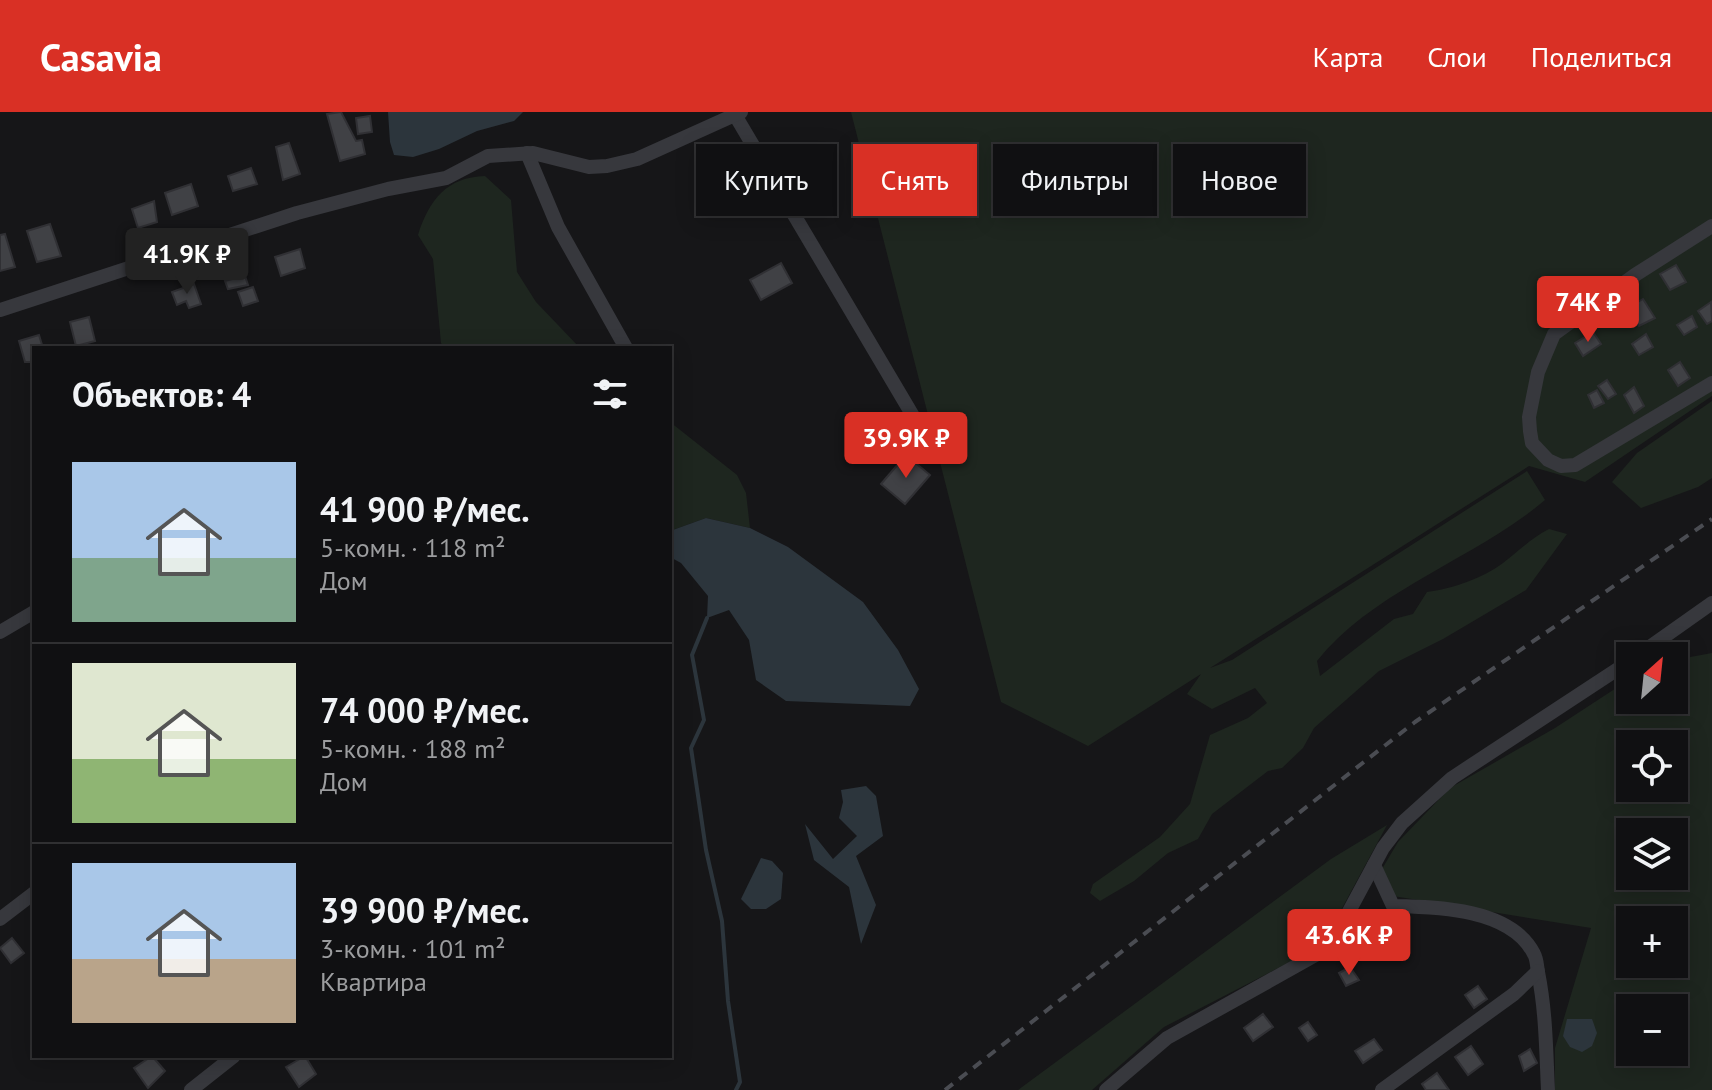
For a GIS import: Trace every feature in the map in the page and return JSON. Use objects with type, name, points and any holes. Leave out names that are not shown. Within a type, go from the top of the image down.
[{"type":"street","points":[[0,310],[297,213],[388,189],[446,178],[488,156],[527,153],[589,167],[607,166],[637,159],[738,114],[932,448]]},
{"type":"street","points":[[527,153],[558,227],[625,346]]},
{"type":"street","points":[[1712,226],[1635,275],[1600,304],[1554,334],[1538,372],[1532,397],[1529,417],[1532,443],[1548,460],[1561,466],[1575,465],[1712,383]]},
{"type":"street","points":[[1657,642],[1712,603]]},
{"type":"street","points":[[0,632],[32,613]]},
{"type":"street","points":[[1106,1090],[1167,1038],[1332,943],[1374,865],[1402,823],[1452,778],[1616,670]]},
{"type":"street","points":[[1374,865],[1393,906],[1422,907],[1491,920],[1515,932],[1535,954],[1545,1008],[1548,1090]]},
{"type":"street","points":[[0,919],[32,895]]},
{"type":"street","points":[[1382,1090],[1514,994],[1538,971]]},
{"type":"street","points":[[191,1090],[231,1058]]},
{"type":"shaded area","points":[[388,112],[523,112],[514,121],[477,131],[413,157],[394,155]]},
{"type":"shaded area","points":[[851,112],[1712,112],[1712,396],[1585,482],[1529,466],[1210,668],[1232,660],[1527,471],[1545,500],[1489,540],[1367,614],[1340,636],[1317,661],[1320,676],[1394,619],[1413,614],[1427,592],[1477,578],[1549,529],[1567,534],[1526,590],[1443,639],[1379,671],[1314,728],[1303,748],[1282,768],[1268,771],[1212,814],[1198,839],[1168,853],[1134,881],[1100,901],[1090,893],[1093,884],[1160,837],[1190,804],[1210,735],[1248,718],[1267,703],[1255,688],[1212,709],[1187,694],[1201,674],[1088,746],[1001,702],[877,216],[977,216],[977,144],[859,144]]},
{"type":"shaded area","points":[[485,176],[511,200],[517,272],[536,302],[578,346],[443,346],[433,259],[418,235],[428,211],[441,193],[472,177]]},
{"type":"shaded area","points":[[1712,401],[1712,478],[1698,487],[1641,508],[1612,482],[1637,453]]},
{"type":"shaded area","points":[[672,424],[737,475],[746,493],[750,528],[706,518],[672,530]]},
{"type":"shaded area","points":[[706,518],[750,528],[788,547],[863,602],[898,650],[919,689],[910,706],[786,701],[756,680],[749,640],[729,610],[707,618],[708,596],[681,563],[672,558],[672,530]]},
{"type":"shaded area","points":[[1712,653],[1712,1090],[1555,1090],[1555,1048],[1591,928],[1393,896],[1382,869],[1398,842],[1450,788],[1555,728],[1616,688],[1616,714],[1688,714],[1688,657]]},
{"type":"shaded area","points":[[866,786],[876,796],[883,836],[856,856],[876,905],[861,944],[849,887],[814,860],[805,824],[833,859],[857,836],[839,818],[843,802],[841,790]]},
{"type":"shaded area","points":[[1387,825],[1327,936],[1309,952],[1164,1027],[1092,1090],[1018,1090],[1331,859]]},
{"type":"shaded area","points":[[761,858],[772,861],[783,873],[781,899],[766,909],[751,909],[741,899]]},
{"type":"shaded area","points":[[1567,1019],[1592,1019],[1597,1033],[1592,1046],[1582,1052],[1570,1047],[1563,1036]]},
{"type":"building","points":[[341,112],[356,141],[362,140],[365,154],[340,161],[327,114]]},
{"type":"building","points":[[370,116],[372,132],[358,134],[356,118]]},
{"type":"building","points":[[289,143],[300,174],[283,180],[276,147]]},
{"type":"building","points":[[251,168],[257,184],[233,191],[228,176]]},
{"type":"building","points":[[191,184],[198,206],[172,215],[165,193]]},
{"type":"building","points":[[154,201],[157,222],[138,228],[132,209]]},
{"type":"building","points":[[50,224],[61,256],[37,262],[27,231]]},
{"type":"building","points":[[5,234],[15,267],[0,271],[0,235]]},
{"type":"building","points":[[300,249],[305,268],[281,276],[275,257]]},
{"type":"building","points":[[781,263],[792,283],[761,300],[750,280]]},
{"type":"building","points":[[1676,265],[1686,282],[1670,290],[1660,274]]},
{"type":"building","points":[[242,267],[248,285],[228,289],[225,281],[232,279],[229,271]]},
{"type":"building","points":[[194,284],[201,304],[189,308],[186,301],[177,305],[172,292]]},
{"type":"building","points":[[253,287],[258,301],[243,306],[238,292]]},
{"type":"building","points":[[1643,299],[1655,318],[1639,326],[1627,308]]},
{"type":"building","points":[[1711,302],[1712,321],[1707,324],[1698,311]]},
{"type":"building","points":[[1692,316],[1697,327],[1684,335],[1677,325]]},
{"type":"building","points":[[89,317],[95,341],[76,346],[70,322]]},
{"type":"building","points":[[1593,332],[1601,344],[1583,356],[1575,343]]},
{"type":"building","points":[[1646,334],[1653,347],[1639,355],[1632,344]]},
{"type":"building","points":[[39,335],[42,346],[32,346],[32,362],[25,362],[19,341]]},
{"type":"building","points":[[1680,362],[1690,378],[1678,386],[1668,370]]},
{"type":"building","points":[[1607,380],[1616,394],[1608,399],[1598,386]]},
{"type":"building","points":[[1634,387],[1644,406],[1634,413],[1624,395]]},
{"type":"building","points":[[1597,390],[1604,403],[1594,408],[1588,395]]},
{"type":"building","points":[[906,455],[930,475],[905,504],[881,484]]},
{"type":"building","points":[[12,938],[24,953],[11,963],[0,948]]},
{"type":"building","points":[[1350,967],[1359,980],[1346,986],[1339,973]]},
{"type":"building","points":[[1478,986],[1487,999],[1474,1008],[1465,995]]},
{"type":"building","points":[[1263,1014],[1273,1027],[1253,1041],[1244,1028]]},
{"type":"building","points":[[1308,1022],[1317,1035],[1308,1041],[1299,1028]]},
{"type":"building","points":[[1374,1039],[1382,1050],[1363,1063],[1355,1051]]},
{"type":"building","points":[[1471,1046],[1483,1064],[1468,1075],[1455,1057]]},
{"type":"building","points":[[1530,1049],[1537,1063],[1524,1071],[1519,1056]]},
{"type":"building","points":[[154,1058],[165,1071],[148,1088],[134,1068]]},
{"type":"building","points":[[306,1058],[316,1074],[299,1087],[286,1067]]},
{"type":"building","points":[[1437,1073],[1449,1090],[1426,1090],[1422,1084]]},
{"type":"waterway","points":[[707,618],[692,655],[704,720],[691,748],[706,850],[722,921],[728,1001],[740,1082],[736,1090]]},
{"type":"railway","points":[[945,1090],[1415,722],[1712,519]]}]
